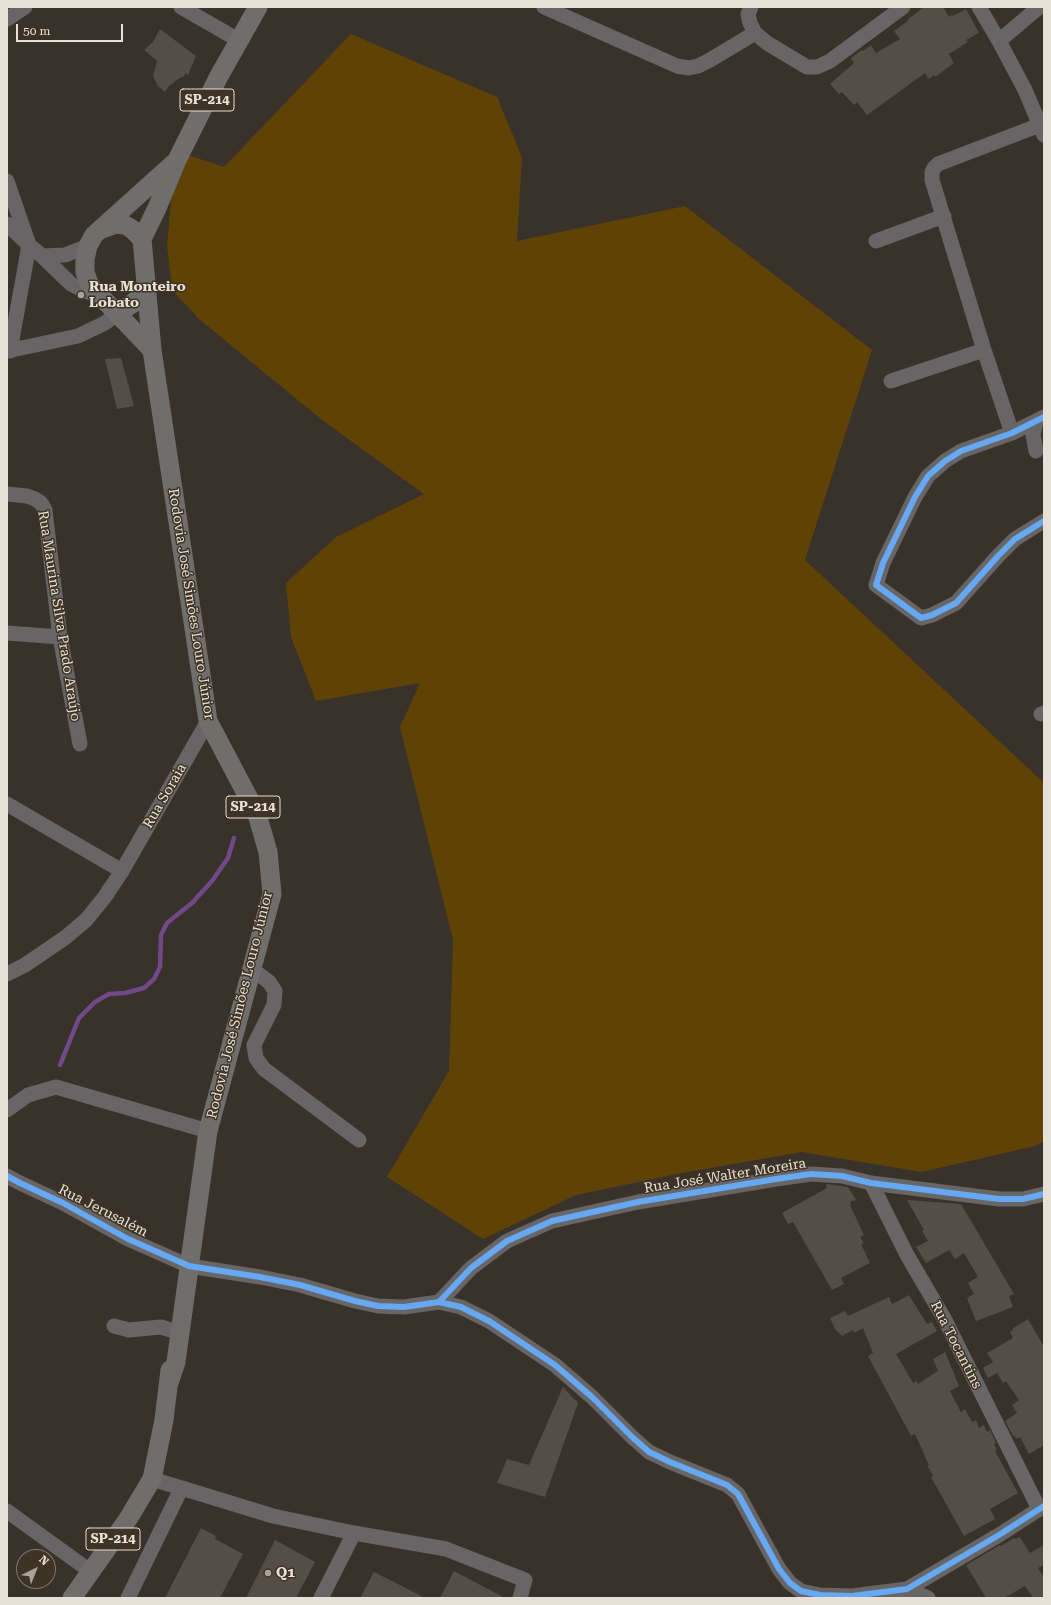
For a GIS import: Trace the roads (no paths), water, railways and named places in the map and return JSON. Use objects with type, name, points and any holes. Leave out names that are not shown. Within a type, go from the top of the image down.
[{"type":"main road","name":"Rodovia José Simões Louro Júnior","points":[[169,1383],[176,1362],[208,1131],[272,894],[268,852],[257,814],[208,721],[152,350],[145,291],[142,240],[177,160],[219,76],[258,7]]},
{"type":"main road","name":"Rodovia José Simões Louro Júnior","points":[[91,240],[177,160]]},
{"type":"main road","points":[[142,240],[132,229],[125,225],[116,224],[106,227],[91,240],[85,259],[85,272],[89,284],[99,296],[118,313],[152,350]]},
{"type":"main road","points":[[118,313],[132,304],[145,291]]},
{"type":"main road","name":"Rodovia José Simões Louro Júnior","points":[[72,1598],[128,1519],[152,1479],[164,1420],[174,1331],[185,1292]]},
{"type":"street","points":[[7,20],[25,7]]},
{"type":"street","points":[[544,7],[677,66],[689,68],[698,66],[710,60],[755,33]]},
{"type":"street","points":[[751,7],[748,14],[750,23],[755,33],[767,43],[806,67],[818,66],[830,61],[903,7]]},
{"type":"street","points":[[979,7],[1025,90],[1042,130],[948,160],[934,168],[932,172],[932,180],[984,350],[1012,433]]},
{"type":"street","points":[[999,41],[1039,7]]},
{"type":"street","points":[[185,8],[240,41]]},
{"type":"street","points":[[7,181],[29,245],[8,351],[78,336],[104,323],[118,313]]},
{"type":"street","points":[[876,241],[944,216]]},
{"type":"street","points":[[7,224],[71,284],[99,296]]},
{"type":"street","points":[[42,256],[55,257],[65,255],[91,240]]},
{"type":"street","points":[[891,381],[984,350]]},
{"type":"street","points":[[1040,419],[1012,433],[961,451],[945,461],[928,476],[915,497],[883,563],[876,585],[921,618],[932,615],[956,603],[998,556],[1016,539],[1044,521]]},
{"type":"street","points":[[1036,450],[1033,436],[1040,419]]},
{"type":"street","name":"Rua Maurina Silva Prado Araújo","points":[[7,494],[27,496],[41,503],[45,510],[60,637],[80,744]]},
{"type":"street","points":[[7,633],[60,637]]},
{"type":"street","name":"Rua Soraia","points":[[7,974],[25,965],[66,937],[86,920],[104,898],[122,871],[208,721]]},
{"type":"street","points":[[7,804],[122,871]]},
{"type":"street","points":[[252,969],[269,982],[275,991],[274,1005],[254,1045],[256,1058],[264,1069],[359,1140]]},
{"type":"street","points":[[7,1110],[28,1095],[56,1087],[208,1131]]},
{"type":"street","name":"Rua José Walter Moreira","points":[[438,1302],[471,1268],[507,1241],[552,1221],[638,1202],[811,1174],[842,1176],[871,1183],[998,1199],[1023,1199],[1044,1194]]},
{"type":"street","name":"Rua Jerusalém","points":[[7,1176],[20,1184],[63,1203],[128,1239],[189,1266],[294,1284],[355,1302],[378,1306],[404,1307],[438,1302]]},
{"type":"street","name":"Rua Tocantins","points":[[871,1183],[907,1255],[945,1320],[1042,1507]]},
{"type":"street","points":[[438,1302],[461,1307],[489,1321],[555,1365],[592,1397],[649,1452],[727,1485],[738,1494],[779,1569],[790,1583],[801,1591],[820,1595],[852,1596],[907,1588],[999,1535],[1042,1507]]},
{"type":"street","points":[[114,1326],[129,1330],[161,1327],[174,1331]]},
{"type":"street","points":[[152,1479],[273,1516],[354,1533],[446,1549],[525,1580],[520,1598]]},
{"type":"street","points":[[128,1598],[181,1489]]},
{"type":"street","points":[[7,1511],[90,1571]]},
{"type":"street","points":[[322,1598],[354,1533]]},
{"type":"street","points":[[907,1588],[928,1598]]},
{"type":"waterway","points":[[60,1065],[79,1018],[95,1002],[109,994],[125,993],[144,988],[154,979],[160,967],[161,935],[167,923],[192,903],[212,881],[228,858],[234,838]]},
{"type":"place","name":"Rua Monteiro Lobato","points":[[81,295]]},
{"type":"place","name":"Q1","points":[[268,1573]]}]
